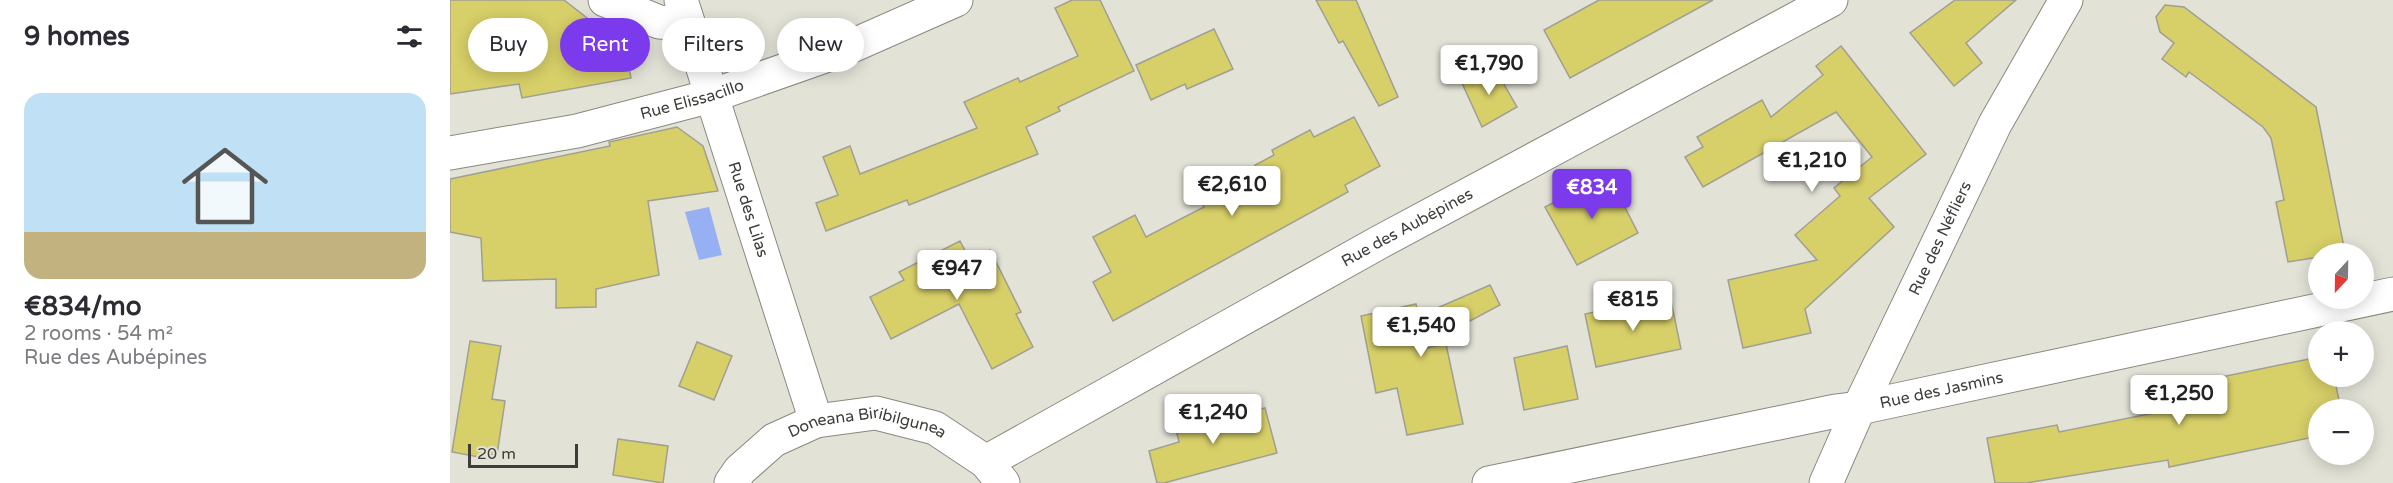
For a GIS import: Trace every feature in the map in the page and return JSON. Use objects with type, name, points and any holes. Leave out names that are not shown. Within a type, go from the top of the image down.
[{"type":"street","points":[[605,0],[659,22],[684,12]]},
{"type":"street","name":"Rue Elissacillo","points":[[450,153],[576,131],[711,96],[845,49],[956,0]]},
{"type":"street","name":"Rue des Aubépines","points":[[994,472],[1378,243],[1831,0]]},
{"type":"street","name":"Rue des Néfliers","points":[[1826,483],[1859,408],[1995,124],[2066,0]]},
{"type":"street","name":"Rue des Lilas","points":[[684,12],[816,421]]},
{"type":"street","name":"Rue des Jasmins","points":[[1489,483],[1859,408],[2393,294]]},
{"type":"street","name":"Doneana Biribilgunea","points":[[731,483],[740,470],[774,440],[816,421],[876,413],[935,428],[994,472]]},
{"type":"water","points":[[709,207],[722,255],[699,260],[685,212]]},
{"type":"building","points":[[450,0],[564,0],[587,18],[560,18],[560,72],[630,72],[631,78],[522,98],[519,84],[450,94]]},
{"type":"building","points":[[1072,0],[1100,0],[1134,71],[1058,107],[1060,111],[1026,127],[1038,154],[909,205],[907,200],[826,231],[816,203],[838,195],[823,157],[850,146],[860,174],[977,128],[964,102],[1018,78],[1020,82],[1078,56],[1055,8]]},
{"type":"building","points":[[1316,0],[1356,0],[1398,97],[1379,106],[1343,41],[1339,43]]},
{"type":"building","points":[[1599,0],[1713,0],[1570,78],[1544,30]]},
{"type":"building","points":[[1955,0],[2016,0],[1966,43],[1982,63],[1954,86],[1910,33]]},
{"type":"building","points":[[2165,5],[2184,7],[2316,107],[2343,243],[2308,243],[2308,259],[2288,262],[2276,202],[2284,200],[2271,138],[2263,127],[2189,72],[2186,77],[2162,59],[2174,43],[2160,32],[2156,17]]},
{"type":"building","points":[[1214,29],[1233,69],[1187,89],[1185,84],[1151,100],[1136,65]]},
{"type":"building","points":[[1841,46],[1926,154],[1869,198],[1894,227],[1805,309],[1811,333],[1743,348],[1728,280],[1817,260],[1795,235],[1840,196],[1834,188],[1872,157],[1836,112],[1703,187],[1685,157],[1703,147],[1697,137],[1762,100],[1771,117],[1823,75],[1816,66]]},
{"type":"building","points":[[1494,67],[1517,107],[1482,127],[1462,83]]},
{"type":"building","points":[[1354,117],[1380,166],[1345,185],[1348,192],[1113,321],[1093,282],[1111,272],[1093,237],[1135,215],[1146,237],[1204,207],[1201,200],[1257,171],[1255,165],[1274,155],[1272,150],[1310,130],[1314,137]]},
{"type":"building","points":[[677,127],[703,146],[718,191],[648,201],[659,275],[596,289],[596,307],[556,308],[556,279],[483,281],[481,238],[450,232],[450,179],[610,146],[609,142]]},
{"type":"building","points":[[1608,174],[1638,233],[1577,265],[1545,207]]},
{"type":"building","points":[[960,241],[970,260],[990,250],[1021,312],[1016,314],[1033,347],[992,369],[959,304],[891,339],[870,297],[904,280],[899,272]]},
{"type":"building","points":[[1490,285],[1500,305],[1421,347],[1422,349],[1446,344],[1463,424],[1407,435],[1397,388],[1376,393],[1361,316],[1416,304],[1419,316]]},
{"type":"building","points":[[1670,296],[1681,349],[1596,367],[1585,314]]},
{"type":"building","points":[[470,341],[501,346],[492,399],[505,401],[497,455],[490,454],[489,459],[452,452]]},
{"type":"building","points":[[697,342],[732,356],[714,400],[679,386]]},
{"type":"building","points":[[1567,346],[1578,399],[1524,410],[1514,358]]},
{"type":"building","points":[[2308,359],[2308,387],[2336,387],[2339,399],[2308,399],[2308,438],[2169,467],[2168,460],[2026,483],[1995,483],[1987,438],[2057,425],[2059,432],[2159,412],[2153,391]]},
{"type":"building","points":[[1265,408],[1277,453],[1157,483],[1149,451],[1179,442],[1174,422],[1218,410],[1221,420]]},
{"type":"building","points":[[618,439],[668,446],[663,483],[613,475]]}]
